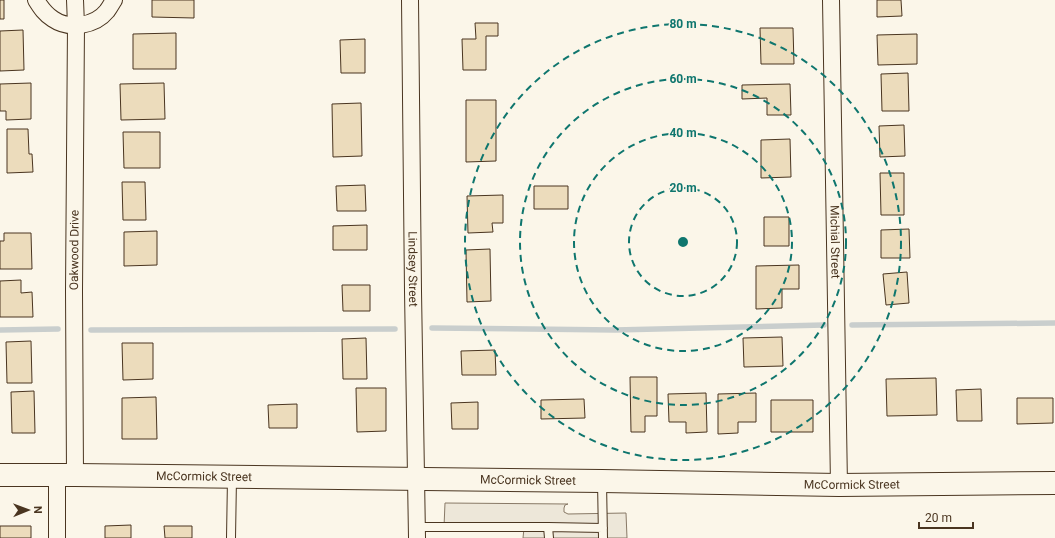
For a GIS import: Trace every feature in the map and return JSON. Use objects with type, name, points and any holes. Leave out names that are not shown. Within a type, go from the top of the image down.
[{"type":"street","points":[[36,0],[44,12],[54,20],[67,25],[81,25],[95,20],[106,11],[114,0]]},
{"type":"street","name":"Oakwood Drive","points":[[57,538],[66,475],[74,291],[75,0]]},
{"type":"street","name":"Lindsey Street","points":[[410,0],[417,533]]},
{"type":"street","name":"Michial Street","points":[[831,0],[839,484]]},
{"type":"street","name":"McCormick Street","points":[[0,475],[602,480],[839,484],[1055,483]]},
{"type":"lane","points":[[231,538],[232,477]]},
{"type":"lane","points":[[602,480],[603,538]]},
{"type":"lane","points":[[417,533],[548,527],[603,528]]},
{"type":"lane","points":[[548,527],[549,538]]},
{"type":"shaded area","points":[[445,503],[568,504],[565,505],[564,512],[568,514],[626,513],[627,538],[523,538],[524,528],[444,527]]},
{"type":"building","points":[[0,0],[4,0],[4,19],[0,19]]},
{"type":"building","points":[[152,0],[194,0],[194,18],[152,17]]},
{"type":"building","points":[[877,0],[901,0],[902,16],[877,17]]},
{"type":"building","points":[[475,23],[498,23],[498,36],[486,36],[486,70],[463,70],[462,39],[476,39]]},
{"type":"building","points":[[760,28],[793,28],[794,64],[761,64]]},
{"type":"building","points":[[23,30],[24,70],[0,71],[0,31]]},
{"type":"building","points":[[176,33],[176,69],[133,69],[133,34]]},
{"type":"building","points":[[917,34],[917,64],[878,65],[877,35]]},
{"type":"building","points":[[365,39],[365,73],[341,73],[340,40]]},
{"type":"building","points":[[908,73],[909,111],[882,111],[881,74]]},
{"type":"building","points":[[31,83],[31,119],[6,120],[6,111],[0,111],[0,84]]},
{"type":"building","points":[[164,83],[165,119],[121,120],[120,84]]},
{"type":"building","points":[[790,84],[791,115],[767,115],[767,98],[742,99],[742,85]]},
{"type":"building","points":[[466,100],[496,100],[496,161],[466,162]]},
{"type":"building","points":[[361,103],[362,156],[333,157],[332,104]]},
{"type":"building","points":[[904,125],[905,156],[880,157],[879,126]]},
{"type":"building","points":[[7,129],[28,129],[29,154],[32,154],[33,172],[7,173]]},
{"type":"building","points":[[123,132],[160,132],[160,168],[124,168]]},
{"type":"building","points":[[790,139],[791,177],[761,178],[761,140]]},
{"type":"building","points":[[880,173],[904,173],[904,215],[881,215]]},
{"type":"building","points":[[122,182],[145,182],[146,220],[123,220]]},
{"type":"building","points":[[365,185],[366,211],[337,211],[336,186]]},
{"type":"building","points":[[534,186],[568,186],[568,209],[534,209]]},
{"type":"building","points":[[503,195],[503,223],[492,223],[493,232],[468,233],[467,196]]},
{"type":"building","points":[[764,217],[789,217],[789,246],[764,246]]},
{"type":"building","points":[[367,225],[367,250],[333,250],[333,226]]},
{"type":"building","points":[[909,229],[910,258],[881,258],[881,230]]},
{"type":"building","points":[[157,231],[157,265],[124,266],[124,232]]},
{"type":"building","points":[[4,233],[31,233],[32,269],[0,269],[0,241],[4,241]]},
{"type":"building","points":[[490,249],[491,301],[467,302],[466,250]]},
{"type":"building","points":[[799,265],[799,289],[782,289],[782,308],[756,309],[756,266]]},
{"type":"building","points":[[907,272],[909,303],[886,305],[883,274]]},
{"type":"building","points":[[21,280],[21,293],[32,292],[33,317],[0,317],[0,281]]},
{"type":"building","points":[[342,285],[370,285],[370,311],[343,311]]},
{"type":"building","points":[[782,337],[783,366],[744,367],[743,338]]},
{"type":"building","points":[[366,338],[367,379],[343,379],[342,339]]},
{"type":"building","points":[[31,341],[32,383],[7,383],[6,342]]},
{"type":"building","points":[[122,343],[153,343],[153,379],[123,380]]},
{"type":"building","points":[[495,350],[496,375],[462,375],[461,351]]},
{"type":"building","points":[[630,377],[657,377],[657,416],[645,416],[645,432],[631,432]]},
{"type":"building","points":[[936,378],[937,415],[887,416],[886,379]]},
{"type":"building","points":[[356,388],[386,388],[386,431],[357,432]]},
{"type":"building","points":[[981,389],[982,421],[957,421],[956,390]]},
{"type":"building","points":[[34,391],[35,433],[12,433],[11,392]]},
{"type":"building","points":[[706,393],[707,432],[686,433],[686,422],[669,422],[668,394]]},
{"type":"building","points":[[756,393],[756,422],[738,422],[738,433],[718,434],[718,394]]},
{"type":"building","points":[[156,397],[157,439],[122,439],[122,398]]},
{"type":"building","points":[[1017,398],[1053,398],[1053,423],[1017,424]]},
{"type":"building","points":[[584,399],[585,418],[541,419],[541,400]]},
{"type":"building","points":[[771,400],[813,400],[813,432],[771,432]]},
{"type":"building","points":[[478,402],[478,429],[452,429],[451,403]]},
{"type":"building","points":[[297,404],[297,428],[269,428],[268,405]]},
{"type":"building","points":[[131,525],[131,538],[105,538],[105,526]]},
{"type":"building","points":[[0,526],[31,526],[31,538],[0,538]]},
{"type":"building","points":[[164,526],[192,526],[192,538],[165,538]]},
{"type":"waterway","points":[[852,325],[1055,323]]},
{"type":"waterway","points":[[432,328],[615,330],[824,325]]},
{"type":"waterway","points":[[0,330],[58,329]]},
{"type":"waterway","points":[[91,330],[395,329]]}]
